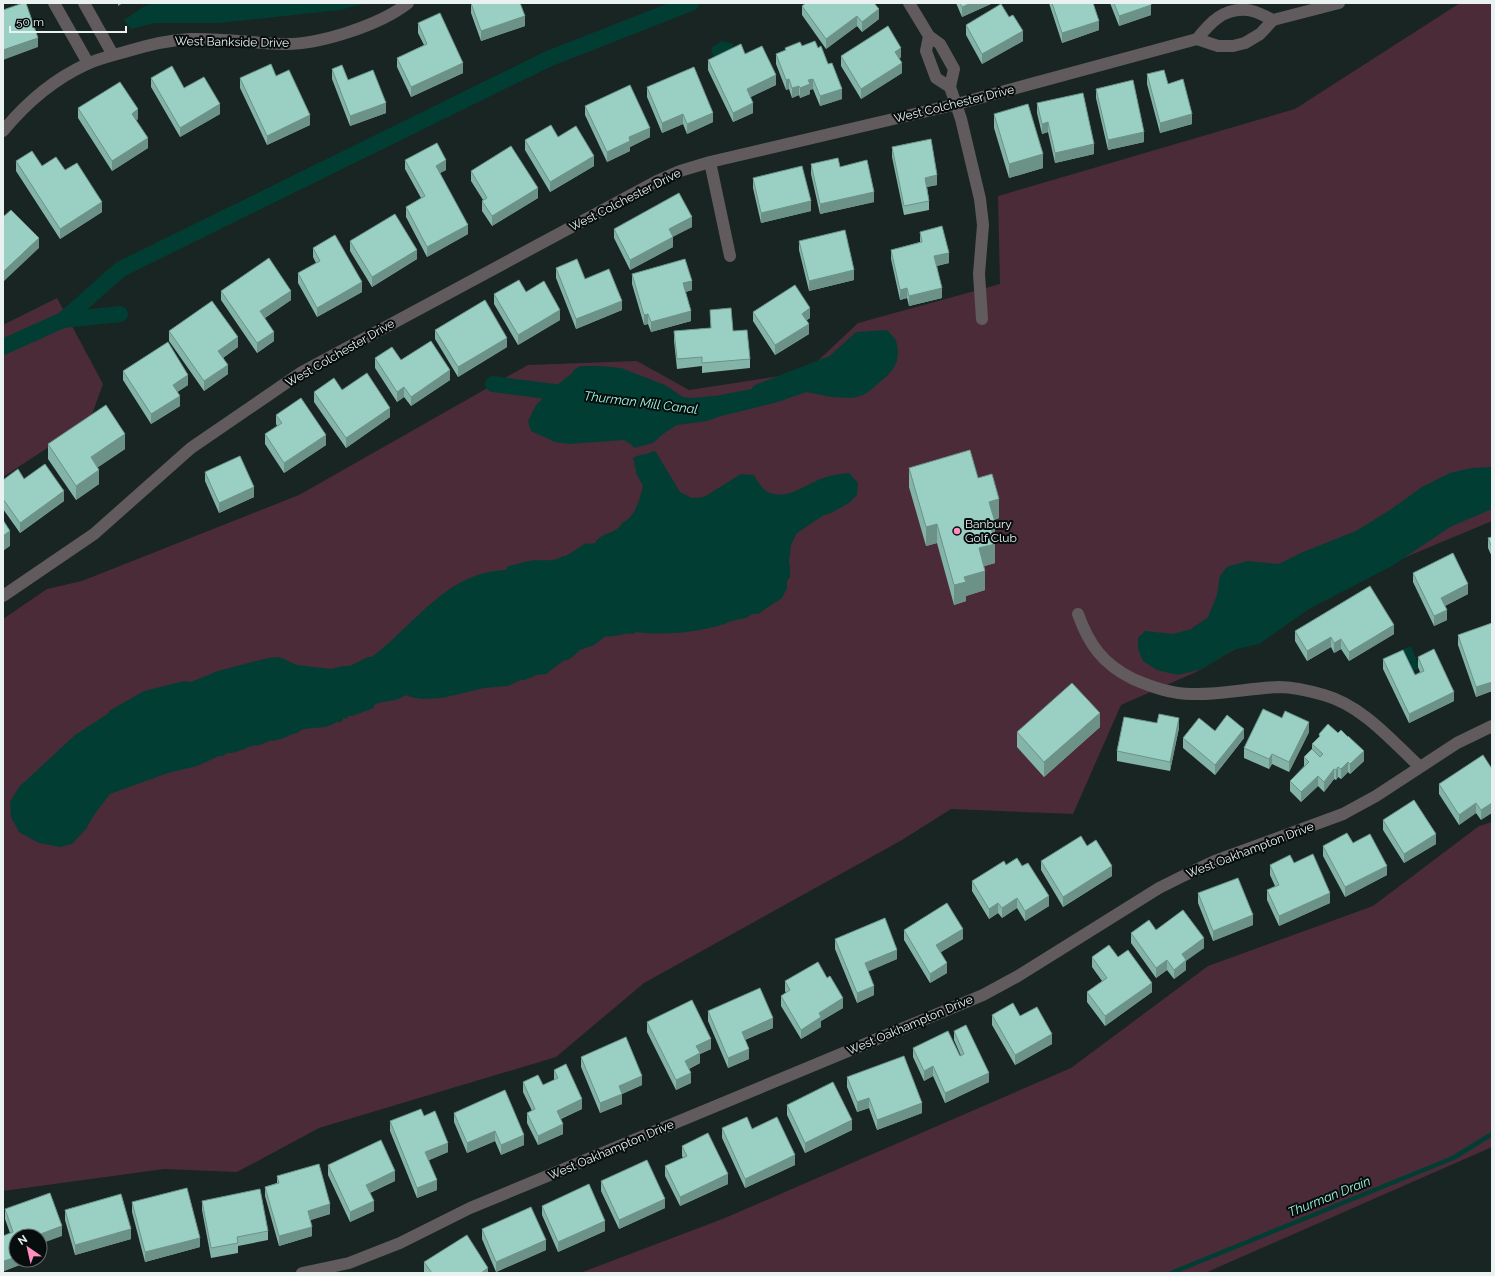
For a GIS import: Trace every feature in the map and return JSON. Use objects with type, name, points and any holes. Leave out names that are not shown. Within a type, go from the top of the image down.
[{"type":"street","points":[[54,3],[88,63]]},
{"type":"street","points":[[84,3],[114,55]]},
{"type":"street","name":"West Bankside Drive","points":[[3,131],[41,92],[88,63],[163,42],[191,39],[285,44],[312,41],[358,29],[381,19],[408,3]]},
{"type":"street","points":[[909,3],[929,36],[940,44],[954,69],[950,87]]},
{"type":"street","points":[[1274,20],[1248,10],[1232,10],[1212,20],[1196,39],[1218,46],[1233,46],[1245,43],[1260,34],[1274,20],[1336,3]]},
{"type":"street","points":[[929,36],[926,51],[936,78],[950,87],[957,104],[980,200],[983,225],[978,274],[982,319]]},
{"type":"street","name":"West Colchester Drive","points":[[3,596],[94,534],[191,448],[302,372],[657,181],[680,171],[710,162],[957,104],[1196,39]]},
{"type":"street","points":[[710,162],[730,256]]},
{"type":"street","points":[[1078,614],[1085,633],[1095,649],[1114,667],[1126,675],[1147,685],[1167,691],[1190,694],[1212,694],[1280,687],[1304,689],[1326,695],[1348,705],[1365,716],[1420,767]]},
{"type":"street","name":"West Oakhampton Drive","points":[[302,1273],[349,1263],[400,1243],[470,1208],[983,995],[1018,976],[1159,888],[1215,861],[1343,814],[1376,796],[1457,743],[1492,726]]},
{"type":"shaded area","points":[[1460,3],[1492,3],[1492,521],[1363,575],[1196,672],[1121,705],[1073,814],[951,809],[902,840],[644,983],[556,1057],[319,1128],[237,1172],[164,1169],[3,1191],[3,619],[47,589],[82,581],[299,495],[528,365],[637,361],[689,390],[806,372],[858,323],[1000,284],[998,196],[1295,109]]},
{"type":"shaded area","points":[[57,298],[103,384],[90,420],[3,477],[3,325]]},
{"type":"shaded area","points":[[1492,822],[1492,1147],[1205,1273],[580,1273],[725,1218],[1071,1068],[1208,966],[1373,906],[1479,826]]},
{"type":"water","points":[[155,3],[366,3],[340,10],[219,23],[155,23],[131,29],[124,20],[143,7]]},
{"type":"water","points":[[721,41],[733,44],[733,48],[715,57],[711,50],[712,47]]},
{"type":"water","points":[[887,330],[896,340],[898,351],[897,361],[893,369],[886,377],[867,393],[861,396],[852,398],[831,397],[806,392],[778,402],[721,416],[707,421],[677,425],[653,443],[634,448],[624,440],[569,444],[555,442],[531,431],[528,421],[536,405],[575,369],[581,366],[621,368],[665,385],[683,397],[691,398],[715,396],[794,381],[812,372],[856,332]]},
{"type":"water","points":[[654,451],[680,492],[692,498],[704,497],[741,474],[754,475],[762,487],[768,492],[784,494],[792,492],[822,478],[849,473],[858,483],[857,495],[849,503],[831,513],[824,515],[797,533],[791,545],[789,561],[790,577],[787,581],[787,588],[782,598],[758,614],[752,614],[745,618],[710,628],[685,632],[660,634],[636,632],[633,634],[606,636],[594,645],[580,650],[570,659],[563,661],[546,674],[536,675],[508,686],[484,688],[442,698],[422,699],[410,697],[408,695],[403,696],[396,700],[376,704],[374,705],[374,708],[348,716],[347,719],[343,718],[343,720],[339,723],[337,721],[326,727],[305,729],[282,739],[270,740],[262,745],[252,746],[233,753],[227,753],[197,766],[168,773],[110,794],[94,815],[86,829],[72,844],[60,847],[39,843],[19,832],[11,817],[10,802],[19,787],[75,735],[109,713],[109,711],[144,691],[184,681],[191,682],[218,671],[268,658],[279,657],[297,665],[331,669],[350,666],[368,657],[372,657],[433,602],[466,580],[485,573],[506,570],[508,566],[526,561],[551,560],[566,556],[586,543],[595,543],[601,537],[620,527],[622,523],[634,512],[643,486],[636,473],[633,458]]},
{"type":"water","points":[[1492,467],[1492,509],[1450,527],[1392,566],[1309,609],[1259,644],[1233,650],[1202,669],[1178,675],[1157,670],[1143,661],[1138,649],[1138,638],[1145,631],[1173,634],[1191,629],[1208,617],[1217,595],[1220,576],[1227,567],[1247,561],[1279,564],[1303,552],[1356,531],[1390,510],[1422,487],[1450,473],[1471,468]]},
{"type":"water","points":[[1411,646],[1420,668],[1413,671],[1403,649]]},
{"type":"building","points":[[26,3],[38,38],[3,50],[3,10]]},
{"type":"building","points":[[471,3],[520,3],[525,16],[481,31]]},
{"type":"building","points":[[806,3],[874,3],[879,9],[862,22],[857,16],[826,39],[802,6]]},
{"type":"building","points":[[960,3],[971,3],[962,7]]},
{"type":"building","points":[[1052,3],[1093,3],[1099,21],[1062,33]]},
{"type":"building","points":[[1114,3],[1151,3],[1151,5],[1119,16]]},
{"type":"building","points":[[1001,4],[1009,17],[1013,15],[1023,31],[982,54],[966,25]]},
{"type":"building","points":[[440,13],[463,63],[411,87],[397,58],[427,44],[418,23]]},
{"type":"building","points":[[888,26],[901,48],[895,52],[902,63],[861,89],[841,56]]},
{"type":"building","points":[[815,41],[818,48],[821,46],[828,64],[832,63],[842,89],[820,96],[813,79],[808,80],[810,84],[800,88],[799,86],[792,88],[789,79],[786,80],[776,54],[786,50],[785,48],[800,42],[802,46]]},
{"type":"building","points":[[741,44],[745,54],[762,46],[776,75],[747,89],[753,103],[733,113],[708,60]]},
{"type":"building","points":[[271,64],[276,76],[289,70],[310,115],[267,136],[240,78]]},
{"type":"building","points":[[342,65],[348,80],[373,70],[386,103],[350,116],[332,69]]},
{"type":"building","points":[[172,66],[184,88],[204,77],[220,104],[180,128],[151,78]]},
{"type":"building","points":[[694,67],[713,113],[687,124],[683,114],[662,123],[647,87]]},
{"type":"building","points":[[1164,70],[1168,84],[1183,79],[1192,114],[1160,123],[1147,74]]},
{"type":"building","points":[[1133,80],[1144,132],[1108,140],[1096,89]]},
{"type":"building","points":[[120,82],[138,109],[132,114],[148,138],[112,161],[78,108]]},
{"type":"building","points":[[630,85],[650,128],[629,137],[630,141],[607,152],[585,106]]},
{"type":"building","points":[[1083,93],[1094,144],[1055,153],[1048,122],[1042,124],[1037,103]]},
{"type":"building","points":[[1028,104],[1043,154],[1009,164],[994,114]]},
{"type":"building","points":[[551,125],[558,137],[576,126],[594,156],[550,182],[525,140]]},
{"type":"building","points":[[931,139],[937,175],[925,178],[929,201],[904,206],[892,147]]},
{"type":"building","points":[[437,143],[446,160],[436,166],[468,225],[427,247],[406,207],[425,196],[405,160]]},
{"type":"building","points":[[511,146],[538,188],[492,216],[482,201],[487,198],[471,171]]},
{"type":"building","points":[[32,151],[42,166],[56,157],[65,170],[77,163],[102,202],[60,229],[16,161]]},
{"type":"building","points":[[838,158],[840,167],[867,160],[874,192],[820,204],[811,164]]},
{"type":"building","points":[[802,166],[811,201],[761,213],[753,178]]},
{"type":"building","points":[[679,193],[692,217],[669,229],[673,237],[630,260],[614,229]]},
{"type":"building","points":[[11,210],[39,238],[3,272],[3,217]]},
{"type":"building","points":[[395,214],[417,250],[372,277],[350,241]]},
{"type":"building","points":[[942,226],[949,253],[934,256],[942,288],[909,296],[907,288],[900,290],[891,250],[922,242],[920,232]]},
{"type":"building","points":[[845,230],[854,270],[809,281],[799,241]]},
{"type":"building","points":[[335,235],[362,282],[317,308],[298,273],[320,261],[313,248]]},
{"type":"building","points":[[269,258],[291,291],[260,311],[274,332],[257,343],[221,291]]},
{"type":"building","points":[[577,259],[585,279],[609,269],[622,301],[576,319],[556,268]]},
{"type":"building","points":[[685,259],[692,281],[683,283],[691,311],[651,322],[648,314],[644,315],[632,274]]},
{"type":"building","points":[[519,280],[526,292],[544,281],[560,310],[518,335],[494,294]]},
{"type":"building","points":[[795,285],[810,308],[802,314],[809,324],[775,345],[753,312]]},
{"type":"building","points":[[485,300],[507,338],[458,367],[435,330]]},
{"type":"building","points":[[212,301],[238,337],[218,351],[228,365],[204,381],[169,331]]},
{"type":"building","points":[[731,308],[733,331],[747,330],[750,359],[702,363],[702,357],[677,359],[674,331],[711,328],[710,310]]},
{"type":"building","points":[[431,341],[450,370],[411,397],[404,387],[397,392],[375,358],[392,347],[401,360]]},
{"type":"building","points":[[168,342],[188,375],[173,385],[180,396],[151,414],[123,371]]},
{"type":"building","points":[[367,373],[390,408],[346,438],[314,392],[334,378],[342,390]]},
{"type":"building","points":[[301,398],[326,435],[284,463],[265,434],[282,423],[276,415]]},
{"type":"building","points":[[106,405],[125,434],[91,457],[99,470],[76,486],[48,444]]},
{"type":"building","name":"Banbury Golf Club","points":[[970,450],[978,478],[992,474],[999,499],[989,502],[995,522],[990,524],[995,544],[979,548],[985,571],[964,577],[966,582],[954,585],[937,524],[926,527],[909,468]]},
{"type":"building","points":[[240,456],[254,487],[219,503],[205,472]]},
{"type":"building","points":[[45,464],[64,491],[20,523],[3,499],[3,480],[18,469],[24,479]]},
{"type":"building","points":[[3,520],[10,531],[3,536]]},
{"type":"building","points":[[1492,537],[1492,548],[1488,538]]},
{"type":"building","points":[[1453,553],[1468,584],[1441,598],[1447,610],[1434,616],[1413,573]]},
{"type":"building","points":[[1370,586],[1394,625],[1349,652],[1341,639],[1334,643],[1331,637],[1307,651],[1295,631]]},
{"type":"building","points":[[1492,623],[1492,682],[1476,687],[1458,635]]},
{"type":"building","points":[[1434,649],[1454,692],[1409,714],[1383,659],[1403,650],[1415,675],[1424,671],[1418,657]]},
{"type":"building","points":[[1072,683],[1100,713],[1044,762],[1017,732]]},
{"type":"building","points":[[1263,709],[1282,718],[1285,711],[1309,722],[1289,762],[1272,754],[1269,759],[1244,748]]},
{"type":"building","points":[[1159,714],[1179,718],[1170,762],[1117,751],[1124,717],[1157,723]]},
{"type":"building","points":[[1227,715],[1244,729],[1215,765],[1183,738],[1199,718],[1215,731]]},
{"type":"building","points":[[1328,724],[1338,733],[1341,730],[1364,751],[1350,764],[1348,762],[1341,769],[1338,767],[1336,770],[1334,769],[1324,782],[1318,776],[1301,792],[1290,781],[1309,762],[1304,757],[1312,749],[1320,757],[1323,754],[1312,744],[1320,736],[1319,734]]},
{"type":"building","points":[[1483,755],[1492,769],[1492,803],[1481,810],[1476,803],[1459,815],[1439,784]]},
{"type":"building","points":[[1414,800],[1436,834],[1404,854],[1383,820]]},
{"type":"building","points":[[1347,833],[1353,843],[1370,834],[1387,866],[1345,887],[1323,846]]},
{"type":"building","points":[[1081,836],[1087,846],[1096,840],[1112,866],[1063,897],[1041,861]]},
{"type":"building","points":[[1313,854],[1330,893],[1279,916],[1267,890],[1279,885],[1270,865],[1290,855],[1294,863]]},
{"type":"building","points":[[1017,858],[1022,866],[1028,863],[1049,896],[1025,911],[1017,898],[1002,908],[998,903],[989,909],[972,881],[1004,861],[1006,865]]},
{"type":"building","points":[[1238,878],[1253,915],[1213,931],[1198,893]]},
{"type":"building","points":[[947,903],[963,929],[936,945],[947,963],[930,974],[904,930]]},
{"type":"building","points":[[1183,910],[1204,938],[1182,954],[1186,960],[1174,970],[1167,960],[1156,968],[1131,933],[1149,920],[1156,930]]},
{"type":"building","points":[[885,918],[897,950],[865,963],[874,986],[857,993],[835,939]]},
{"type":"building","points":[[1109,945],[1118,957],[1128,950],[1152,983],[1105,1016],[1087,992],[1107,978],[1092,957]]},
{"type":"building","points":[[818,962],[827,978],[830,976],[843,998],[819,1013],[821,1017],[801,1030],[781,996],[790,990],[785,981]]},
{"type":"building","points":[[760,988],[773,1018],[742,1032],[749,1049],[728,1058],[708,1011]]},
{"type":"building","points":[[692,1000],[711,1039],[696,1046],[700,1053],[685,1061],[691,1073],[676,1080],[647,1022]]},
{"type":"building","points":[[1013,1003],[1020,1016],[1037,1007],[1052,1034],[1015,1055],[992,1015]]},
{"type":"building","points":[[966,1025],[989,1073],[945,1093],[933,1066],[924,1071],[913,1048],[948,1031],[960,1056],[964,1054],[954,1031]]},
{"type":"building","points":[[626,1037],[642,1076],[619,1086],[622,1094],[600,1103],[581,1057]]},
{"type":"building","points":[[904,1056],[922,1103],[877,1120],[869,1098],[857,1102],[847,1077]]},
{"type":"building","points":[[566,1064],[582,1099],[557,1111],[563,1124],[538,1136],[527,1113],[535,1109],[523,1082],[538,1075],[543,1085],[558,1078],[554,1070]]},
{"type":"building","points":[[833,1082],[852,1120],[805,1143],[787,1105]]},
{"type":"building","points":[[505,1090],[524,1135],[501,1145],[495,1131],[467,1143],[454,1113]]},
{"type":"building","points":[[421,1109],[424,1116],[435,1111],[448,1143],[425,1152],[437,1180],[417,1188],[390,1121]]},
{"type":"building","points":[[747,1117],[752,1129],[777,1117],[795,1155],[745,1179],[722,1128]]},
{"type":"building","points":[[708,1133],[728,1174],[680,1197],[665,1166],[687,1156],[682,1146]]},
{"type":"building","points":[[381,1140],[395,1171],[366,1185],[374,1201],[350,1212],[328,1165]]},
{"type":"building","points":[[647,1160],[665,1199],[619,1220],[601,1181]]},
{"type":"building","points":[[319,1164],[330,1204],[308,1211],[312,1227],[279,1236],[265,1187],[279,1183],[277,1176]]},
{"type":"building","points":[[589,1184],[605,1221],[558,1242],[542,1206]]},
{"type":"building","points":[[187,1188],[200,1238],[145,1252],[132,1202]]},
{"type":"building","points":[[260,1189],[268,1231],[237,1237],[238,1243],[211,1248],[202,1201]]},
{"type":"building","points":[[50,1193],[62,1226],[48,1231],[48,1228],[12,1228],[5,1209]]},
{"type":"building","points":[[121,1194],[131,1229],[75,1245],[65,1210]]},
{"type":"building","points":[[531,1207],[546,1240],[496,1262],[482,1229]]},
{"type":"building","points":[[8,1234],[8,1260],[4,1261],[3,1258],[3,1236]]},
{"type":"building","points":[[467,1235],[488,1268],[481,1273],[432,1273],[424,1262]]},
{"type":"waterway","points":[[63,320],[121,269],[548,59],[691,3]]},
{"type":"waterway","name":"Thurman Mill Canal","points":[[3,347],[63,320],[120,314]]},
{"type":"waterway","name":"Thurman Mill Canal","points":[[759,392],[831,364]]},
{"type":"waterway","name":"Thurman Mill Canal","points":[[493,384],[570,394]]},
{"type":"waterway","name":"Thurman Drain","points":[[1171,1273],[1453,1158],[1492,1134]]},
{"type":"place","name":"Banbury Golf Club","points":[[957,531]]}]
